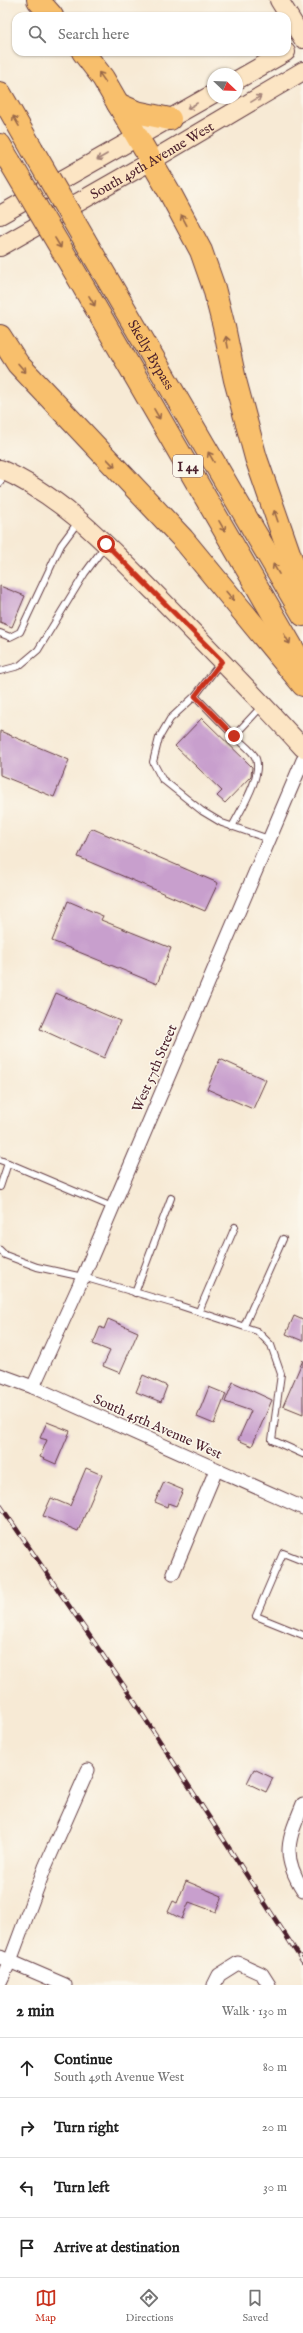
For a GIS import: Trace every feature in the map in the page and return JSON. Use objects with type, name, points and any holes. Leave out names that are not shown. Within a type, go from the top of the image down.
[{"type":"highway","points":[[38,0],[48,12]]},
{"type":"highway","points":[[86,56],[103,78],[201,252],[214,288],[235,380],[256,458],[303,593]]},
{"type":"highway","name":"Skelly Bypass","points":[[0,93],[303,615]]},
{"type":"highway","points":[[118,104],[150,116],[170,119]]},
{"type":"highway","name":"Skelly Bypass","points":[[5,154],[303,666]]},
{"type":"highway","points":[[0,336],[18,364],[183,539],[303,685]]},
{"type":"street","points":[[279,0],[286,12]]},
{"type":"street","points":[[291,20],[303,39]]},
{"type":"street","points":[[291,50],[303,42]]},
{"type":"street","points":[[243,77],[280,56]]},
{"type":"street","name":"South 49th Avenue West","points":[[0,247],[151,162],[303,71]]},
{"type":"street","name":"South 49th Avenue West","points":[[0,215],[207,97]]},
{"type":"street","points":[[2,474],[36,488],[79,520],[106,544],[222,661],[303,748]]},
{"type":"street","name":"West 57th Street","points":[[33,1387],[83,1277],[303,760]]},
{"type":"street","name":"South 45th Avenue West","points":[[0,1375],[33,1387],[303,1508]]},
{"type":"street","points":[[173,1573],[216,1470]]},
{"type":"street","points":[[0,1982],[5,1959],[88,1770]]},
{"type":"street","points":[[303,1804],[287,1851],[290,1864],[303,1890]]},
{"type":"street","points":[[5,1959],[65,1985]]},
{"type":"street","points":[[214,1985],[219,1975],[238,1963],[262,1974],[269,1985]]},
{"type":"lane","points":[[0,633],[10,637],[20,632],[61,545],[79,520]]},
{"type":"lane","points":[[0,671],[19,666],[38,650],[85,573],[106,544]]},
{"type":"lane","points":[[222,661],[195,696],[170,719],[159,738],[153,762],[162,779],[202,811],[232,827],[269,839]]},
{"type":"lane","points":[[195,696],[255,756],[257,764],[256,779],[232,827]]},
{"type":"lane","points":[[234,736],[263,705]]},
{"type":"lane","points":[[0,1160],[112,1207]]},
{"type":"lane","points":[[0,1187],[8,1163]]},
{"type":"lane","points":[[135,1293],[171,1198]]},
{"type":"lane","points":[[199,1311],[235,1226]]},
{"type":"lane","points":[[244,1326],[283,1239]]},
{"type":"lane","points":[[0,1250],[5,1254],[37,1267],[83,1277],[199,1311],[257,1331],[271,1345],[281,1374],[272,1440],[303,1454]]},
{"type":"lane","points":[[303,1561],[283,1553],[256,1616],[303,1635]]},
{"type":"building","points":[[0,586],[25,596],[12,627],[0,622]]},
{"type":"building","points":[[202,718],[252,767],[251,776],[225,803],[217,796],[222,791],[175,746]]},
{"type":"building","points":[[0,731],[69,760],[54,797],[0,775]]},
{"type":"building","points":[[91,828],[218,883],[205,911],[78,857]]},
{"type":"building","points":[[68,901],[103,916],[101,920],[171,948],[157,984],[52,941]]},
{"type":"building","points":[[56,993],[120,1021],[104,1058],[40,1029]]},
{"type":"building","points":[[220,1059],[266,1080],[253,1109],[207,1089]]},
{"type":"building","points":[[294,1316],[303,1320],[303,1341],[286,1334]]},
{"type":"building","points":[[108,1319],[138,1332],[120,1373],[103,1366],[110,1351],[93,1344],[100,1327],[104,1329]]},
{"type":"building","points":[[303,1360],[303,1414],[283,1406]]},
{"type":"building","points":[[143,1375],[167,1386],[161,1402],[136,1392]]},
{"type":"building","points":[[233,1382],[272,1400],[252,1446],[238,1440],[251,1411],[225,1402]]},
{"type":"building","points":[[209,1387],[226,1394],[214,1424],[197,1417]]},
{"type":"building","points":[[47,1422],[70,1431],[56,1464],[40,1457],[47,1440],[40,1438]]},
{"type":"building","points":[[86,1468],[102,1475],[78,1531],[43,1516],[51,1498],[70,1506]]},
{"type":"building","points":[[164,1482],[183,1490],[176,1506],[168,1503],[167,1507],[155,1502]]},
{"type":"building","points":[[254,1769],[273,1778],[266,1792],[247,1783]]},
{"type":"building","points":[[186,1881],[222,1896],[216,1912],[189,1902],[182,1919],[168,1912],[173,1901],[177,1903]]},
{"type":"railway","points":[[0,1505],[124,1686],[303,1962]]},
{"type":"route","points":[[106,544],[222,661],[201,686],[195,696],[234,736]]}]
